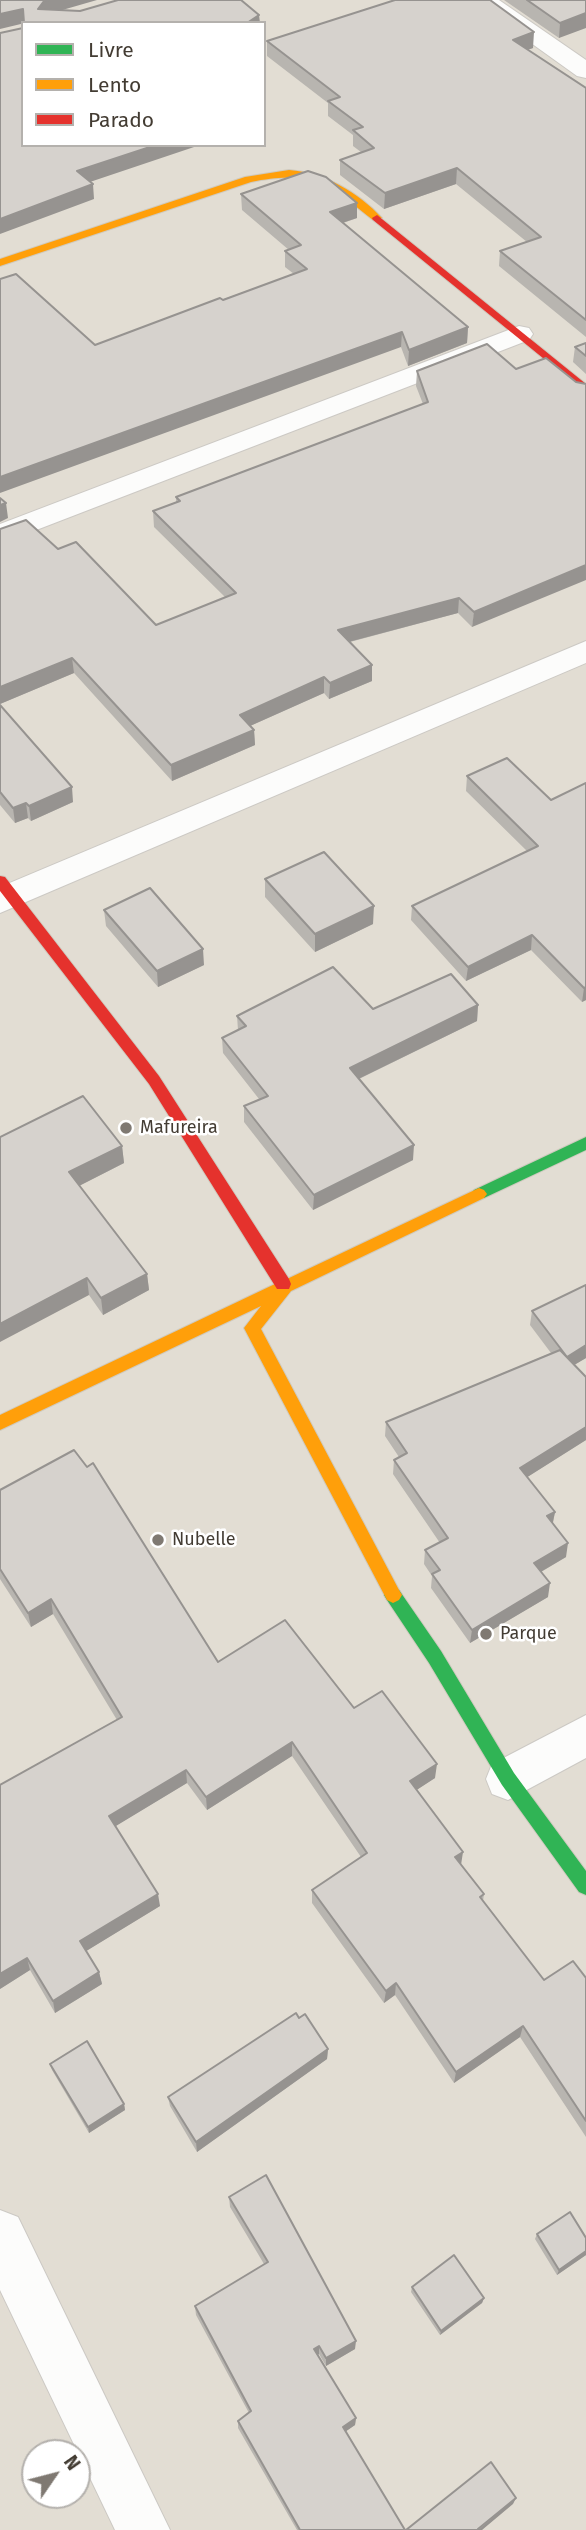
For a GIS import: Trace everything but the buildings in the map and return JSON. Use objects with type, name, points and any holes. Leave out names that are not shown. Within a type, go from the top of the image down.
[{"type":"street","points":[[483,0],[586,71]]},
{"type":"street","points":[[0,263],[249,179],[287,170],[314,173],[336,186],[586,390]]},
{"type":"street","points":[[0,535],[519,334]]},
{"type":"street","points":[[285,1287],[154,1080],[5,892],[579,664]]},
{"type":"street","points":[[0,1423],[586,1143]]},
{"type":"street","points":[[285,1287],[252,1328],[391,1594],[435,1657],[508,1779],[586,1886]]},
{"type":"street","points":[[508,1779],[586,1735]]},
{"type":"street","points":[[0,2235],[143,2530]]},
{"type":"shaded area","points":[[0,0],[586,0],[586,2530],[0,2530]]},
{"type":"traffic: fast","points":[[479,1194],[586,1143]]},
{"type":"traffic: fast","points":[[393,1595],[435,1657],[508,1779],[586,1886]]},
{"type":"traffic: slow","points":[[0,263],[249,179],[270,175],[289,173],[319,179],[346,194],[377,218]]},
{"type":"traffic: slow","points":[[0,1423],[479,1194]]},
{"type":"traffic: slow","points":[[283,1284],[285,1287],[252,1328],[393,1595]]},
{"type":"traffic: jam","points":[[377,218],[586,390]]},
{"type":"traffic: jam","points":[[0,881],[154,1080],[283,1284]]},
{"type":"place","name":"Mafureira","points":[[126,1128]]},
{"type":"place","name":"Nubelle","points":[[158,1540]]},
{"type":"place","name":"Parque","points":[[486,1634]]}]
